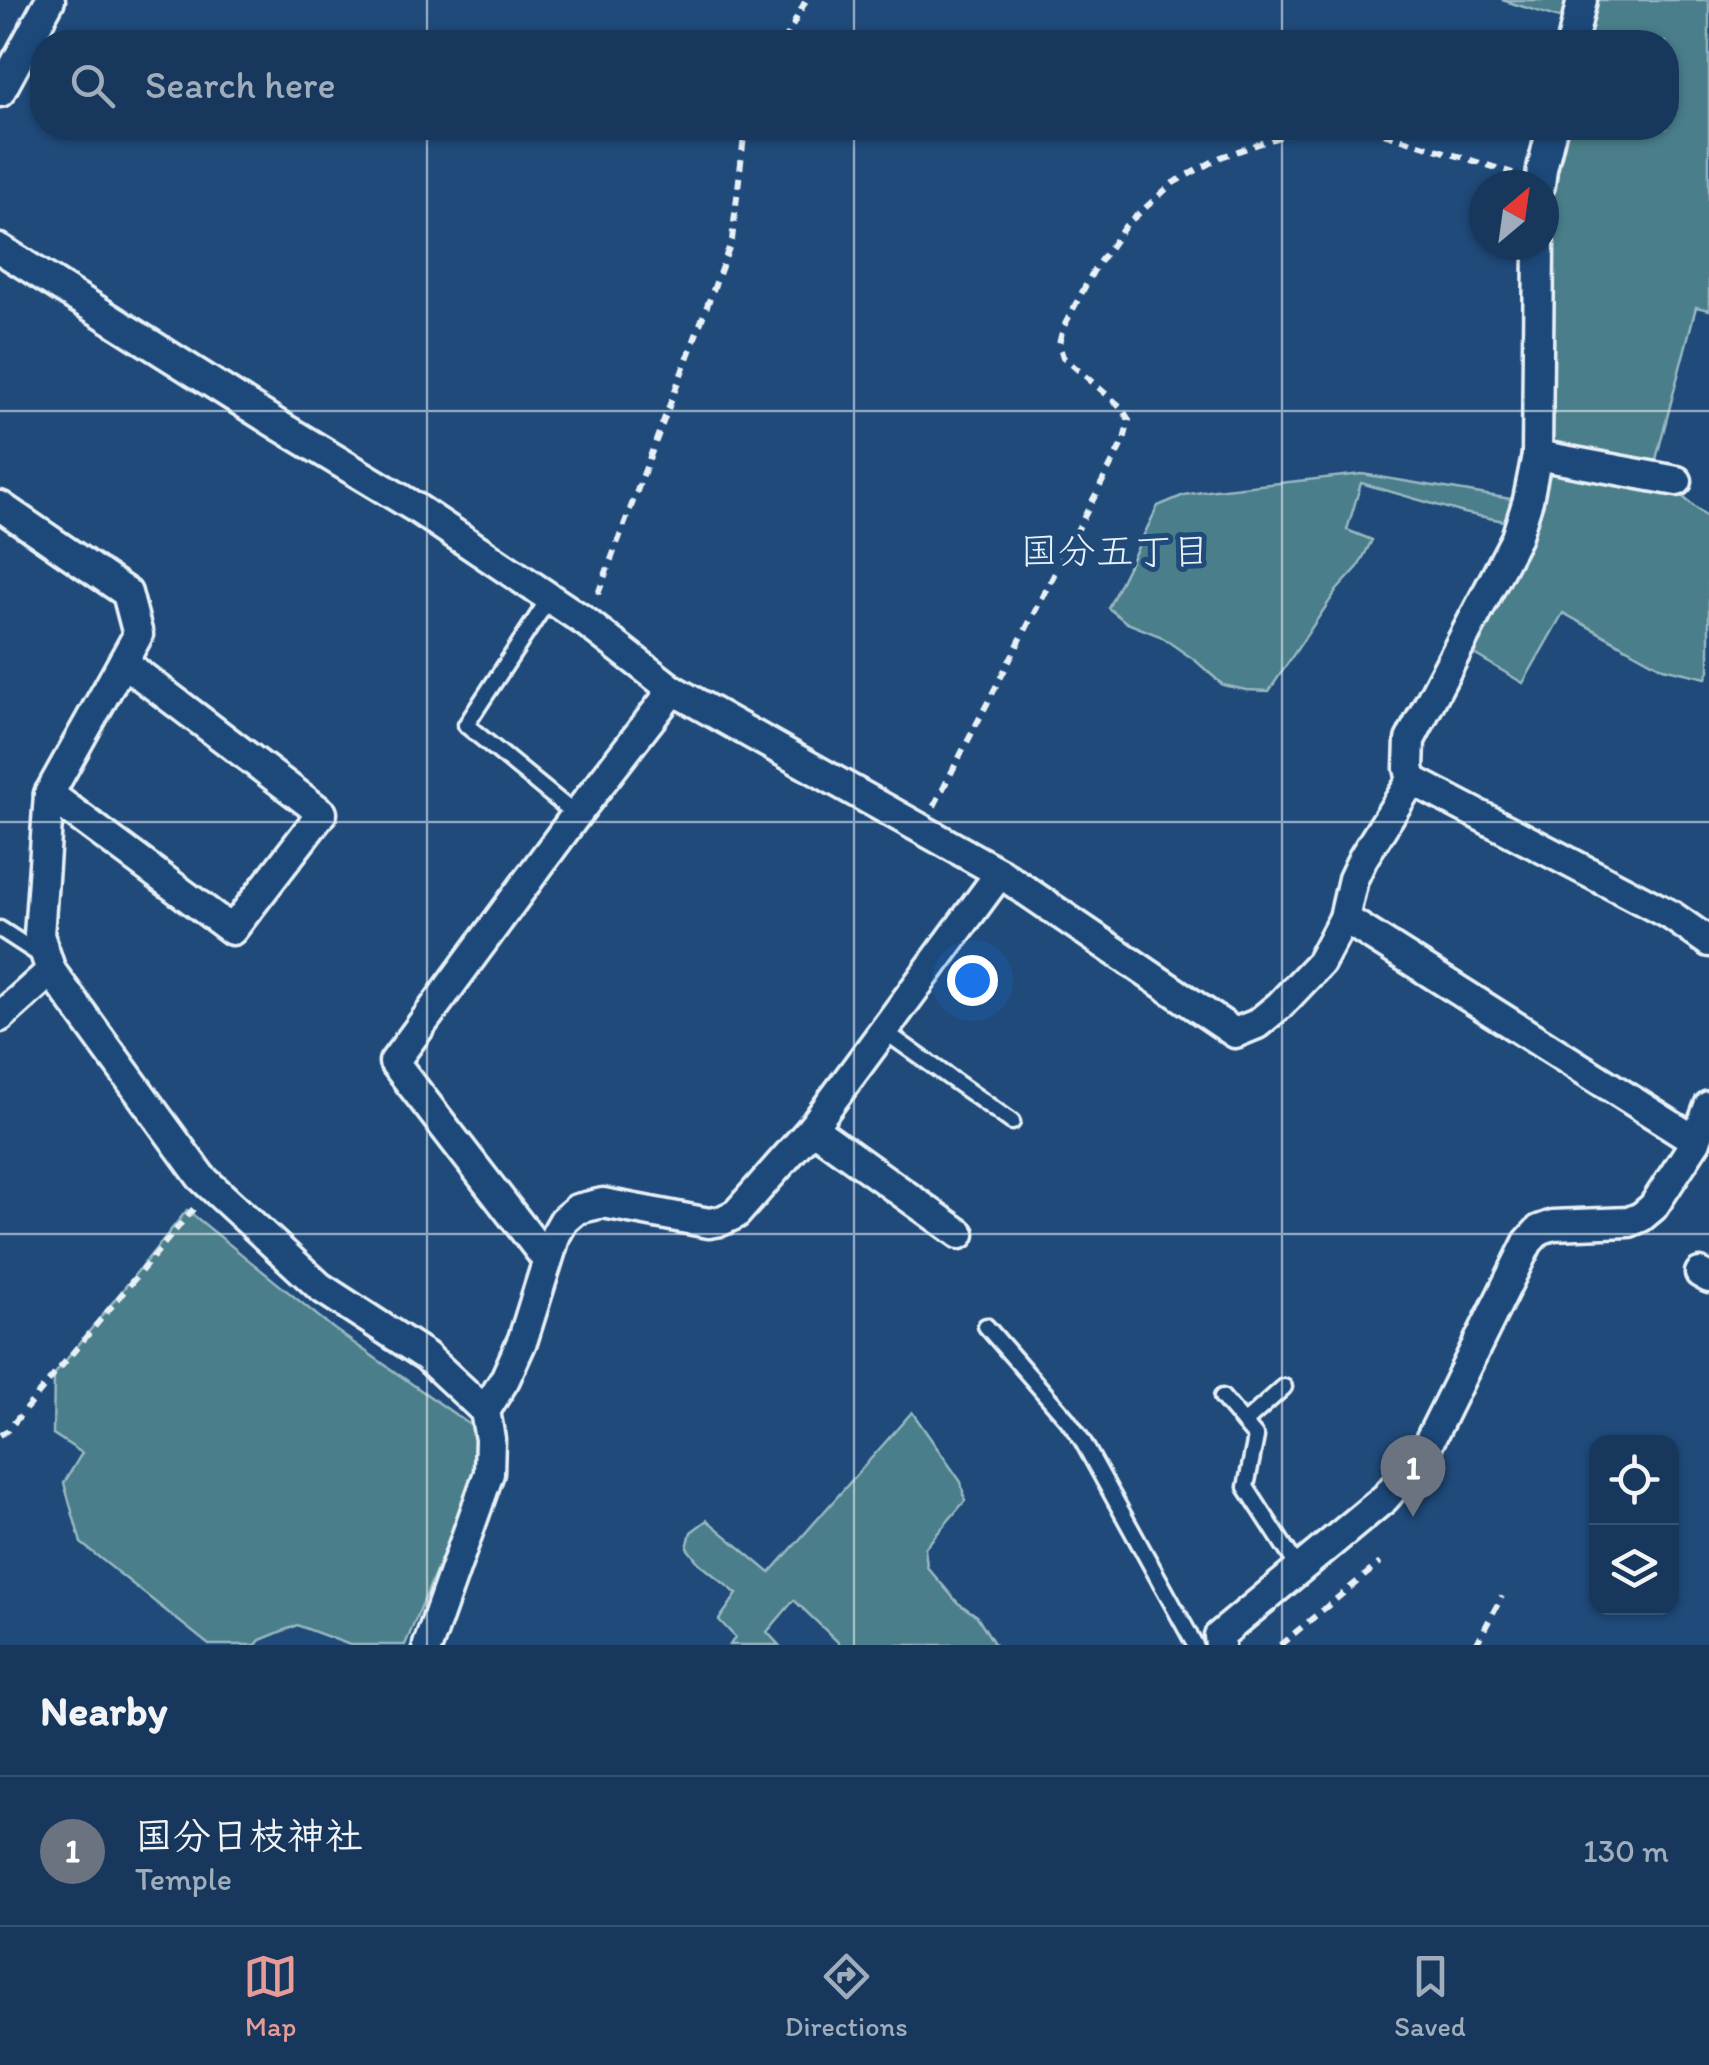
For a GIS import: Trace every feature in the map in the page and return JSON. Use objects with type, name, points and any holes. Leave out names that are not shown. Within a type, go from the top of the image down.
[{"type":"street","points":[[34,30],[50,0]]},
{"type":"street","points":[[1575,30],[1582,0]]},
{"type":"street","points":[[0,92],[30,37]]},
{"type":"street","points":[[1544,170],[1550,140]]},
{"type":"street","points":[[0,249],[416,508],[587,623],[673,690],[1000,873],[1235,1032],[1257,1024],[1320,962],[1344,918],[1363,858],[1412,780],[1410,740],[1516,538],[1536,455],[1539,260]]},
{"type":"street","points":[[1536,455],[1677,481]]},
{"type":"street","points":[[0,506],[127,592],[138,634],[49,794],[40,935],[49,966],[201,1177],[320,1287],[426,1356],[485,1411],[490,1439],[488,1473],[428,1645]]},
{"type":"street","points":[[49,794],[232,930],[322,813],[122,662]]},
{"type":"street","points":[[547,1260],[394,1062],[673,690]]},
{"type":"street","points":[[1412,780],[1672,916],[1709,942]]},
{"type":"street","points":[[485,1411],[506,1379],[523,1339],[547,1260],[564,1220],[577,1209],[603,1203],[709,1223],[736,1214],[812,1128],[1000,873]]},
{"type":"street","points":[[1344,918],[1696,1142]]},
{"type":"street","points":[[0,1017],[49,966]]},
{"type":"street","points":[[1220,1645],[1219,1636],[1385,1498],[1424,1452],[1528,1242],[1539,1230],[1553,1225],[1629,1222],[1642,1217],[1653,1207],[1696,1142],[1709,1106]]},
{"type":"street","points":[[812,1128],[960,1234]]},
{"type":"lane","points":[[550,597],[466,725],[576,815]]},
{"type":"lane","points":[[0,930],[49,966]]},
{"type":"lane","points":[[884,1030],[1012,1122]]},
{"type":"lane","points":[[986,1326],[1082,1440],[1195,1645]]},
{"type":"lane","points":[[1244,1423],[1284,1386]]},
{"type":"lane","points":[[1222,1398],[1256,1436],[1246,1487],[1300,1569]]},
{"type":"path","points":[[790,30],[806,0]]},
{"type":"path","points":[[587,623],[732,240],[744,140]]},
{"type":"path","points":[[922,829],[1124,440],[1129,420],[1121,407],[1063,357],[1063,328],[1087,282],[1126,226],[1173,182],[1221,157],[1270,140]]},
{"type":"path","points":[[1404,140],[1500,170]]},
{"type":"path","points":[[0,1435],[212,1187]]},
{"type":"path","points":[[1280,1645],[1380,1563]]},
{"type":"path","points":[[1476,1645],[1502,1596]]},
{"type":"green space","points":[[1502,0],[1570,0],[1565,20]]},
{"type":"green space","points":[[1594,0],[1709,0],[1709,310],[1696,307],[1654,467],[1547,448],[1548,260],[1559,260],[1559,170],[1554,170],[1560,140],[1679,140],[1679,30],[1587,30]]},
{"type":"green space","points":[[1541,465],[1676,491],[1709,519],[1706,678],[1663,668],[1563,613],[1523,683],[1469,651]]},
{"type":"green space","points":[[1362,474],[1517,500],[1509,522],[1361,483],[1347,530],[1372,540],[1358,567],[1337,590],[1269,691],[1223,685],[1160,636],[1127,623],[1108,608],[1158,506],[1184,495],[1215,490]]},
{"type":"green space","points":[[187,1210],[334,1329],[480,1432],[479,1469],[405,1645],[350,1645],[297,1625],[256,1645],[209,1645],[81,1543],[64,1483],[82,1453],[53,1434],[54,1375]]},
{"type":"green space","points":[[912,1412],[961,1482],[965,1501],[925,1548],[927,1567],[958,1603],[977,1616],[995,1645],[841,1645],[794,1600],[767,1632],[779,1645],[730,1645],[735,1637],[719,1620],[737,1594],[687,1548],[691,1532],[707,1520],[770,1573]]},
{"type":"place","name":"国分日枝神社","points":[[1413,1517]]},
{"type":"district","name":"国分五丁目","points":[[1115,551]]}]
